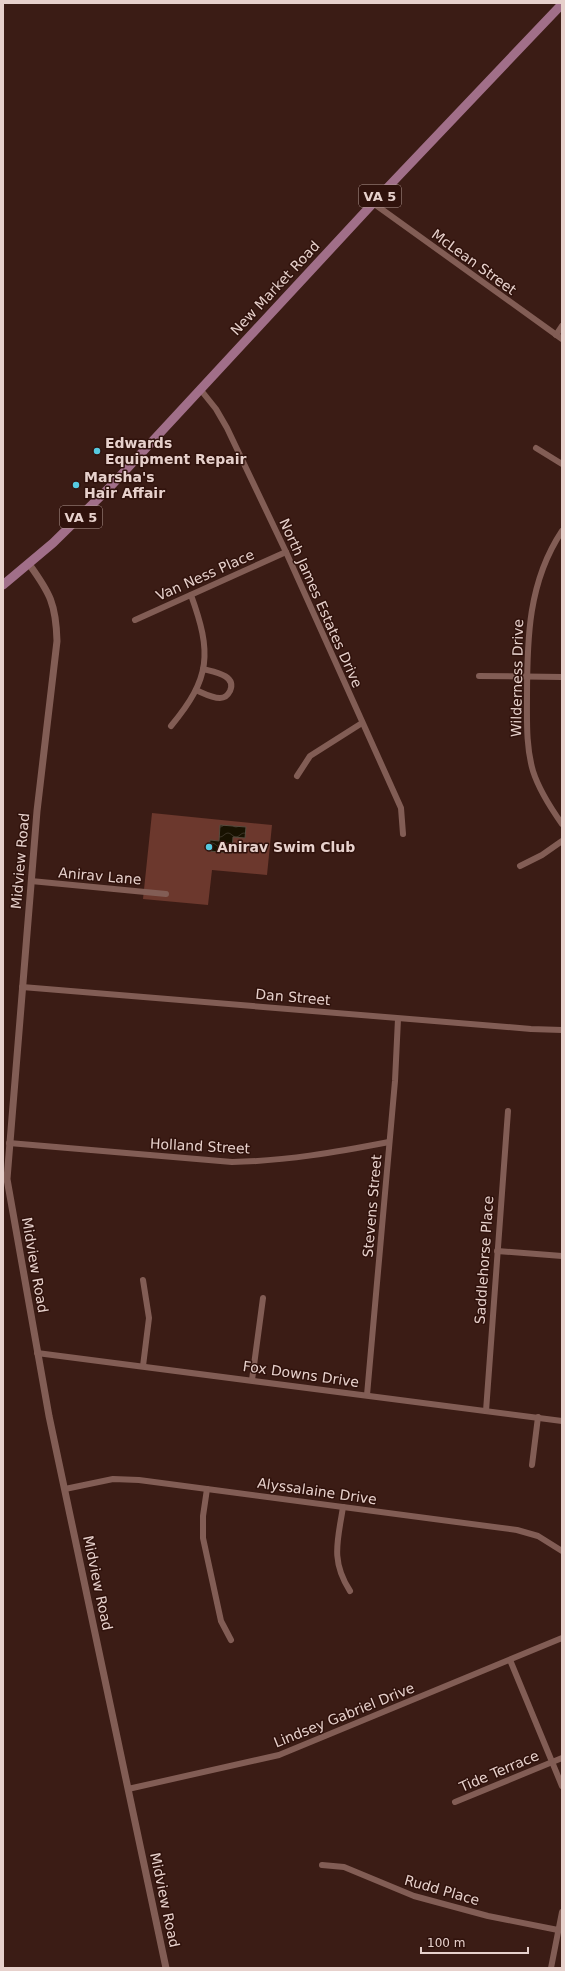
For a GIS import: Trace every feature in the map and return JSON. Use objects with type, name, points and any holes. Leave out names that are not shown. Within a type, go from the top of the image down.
[{"type":"main road","name":"New Market Road","points":[[3,585],[30,564],[110,487],[373,203],[562,4]]},
{"type":"street","name":"McLean Street","points":[[373,203],[562,339]]},
{"type":"street","points":[[556,335],[562,326]]},
{"type":"street","name":"North James Estates Drive","points":[[200,389],[225,423],[286,552],[401,808],[403,834]]},
{"type":"street","points":[[536,448],[562,464]]},
{"type":"street","name":"Wilderness Drive","points":[[562,531],[550,552],[535,590],[529,624],[527,677],[527,728],[530,758],[542,792],[562,824]]},
{"type":"street","name":"Van Ness Place","points":[[135,620],[286,552]]},
{"type":"street","name":"Midview Road","points":[[30,564],[52,598],[56,616],[57,641],[44,740],[7,1179],[37,1353],[166,1968]]},
{"type":"street","points":[[171,726],[192,699],[203,669],[204,638],[201,622],[191,595]]},
{"type":"street","points":[[196,690],[220,698],[224,697],[231,690],[231,684],[226,676],[203,669]]},
{"type":"street","points":[[479,676],[562,677]]},
{"type":"street","points":[[297,776],[310,756],[362,723]]},
{"type":"street","points":[[520,866],[542,855],[562,841]]},
{"type":"street","name":"Anirav Lane","points":[[31,881],[166,894]]},
{"type":"street","name":"Dan Street","points":[[22,987],[398,1019],[562,1030]]},
{"type":"street","name":"Stevens Street","points":[[367,1395],[395,1081],[398,1019]]},
{"type":"street","name":"Saddlehorse Place","points":[[486,1411],[508,1111]]},
{"type":"street","name":"Holland Street","points":[[9,1143],[239,1162],[311,1156],[389,1142]]},
{"type":"street","points":[[497,1251],[562,1256]]},
{"type":"street","points":[[143,1280],[149,1318],[143,1366]]},
{"type":"street","points":[[252,1380],[263,1298]]},
{"type":"street","name":"Fox Downs Drive","points":[[37,1353],[562,1421]]},
{"type":"street","points":[[532,1465],[538,1417]]},
{"type":"street","name":"Alyssalaine Drive","points":[[65,1489],[122,1479],[207,1489],[517,1530],[538,1536],[562,1551]]},
{"type":"street","points":[[207,1489],[203,1516],[203,1538],[220,1621],[231,1640]]},
{"type":"street","points":[[343,1507],[337,1560],[342,1578],[350,1591]]},
{"type":"street","name":"Lindsey Gabriel Drive","points":[[128,1789],[271,1758],[562,1638]]},
{"type":"street","points":[[510,1660],[562,1786]]},
{"type":"street","name":"Tide Terrace","points":[[455,1802],[562,1758]]},
{"type":"street","name":"Rudd Place","points":[[322,1865],[344,1868],[414,1896],[488,1916],[558,1930]]},
{"type":"street","points":[[551,1968],[562,1912]]},
{"type":"shaded area","name":"Anirav Swim Club","points":[[152,813],[272,825],[267,875],[212,870],[208,905],[143,899]]},
{"type":"water","points":[[220,825],[246,827],[245,838],[233,837],[232,853],[209,851],[210,840],[219,841]]},
{"type":"place","name":"Edwards Equipment Repair","points":[[97,451]]},
{"type":"place","name":"Marsha's Hair Affair","points":[[76,485]]},
{"type":"place","name":"Anirav Swim Club","points":[[209,847]]}]
